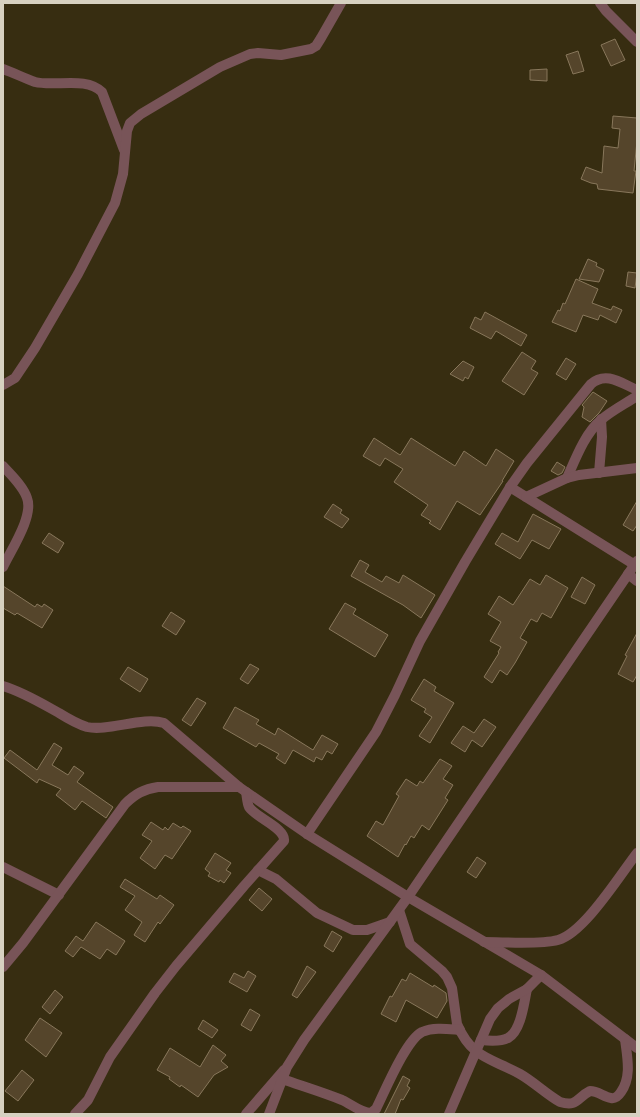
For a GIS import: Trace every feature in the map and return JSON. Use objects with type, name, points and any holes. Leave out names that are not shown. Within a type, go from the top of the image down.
[{"type":"street","points":[[3,385],[15,378],[35,348],[78,274],[115,203],[123,174],[127,131],[130,123],[141,114],[220,67],[250,54],[258,53],[281,55],[311,50],[316,46],[341,3]]},
{"type":"street","points":[[600,3],[637,42]]},
{"type":"street","points":[[3,69],[36,82],[87,84],[98,88],[102,92],[125,154]]},
{"type":"street","points":[[307,834],[376,732],[420,641],[510,487],[527,463],[596,379],[610,378],[637,390]]},
{"type":"street","points":[[567,478],[590,433],[601,419],[637,396]]},
{"type":"street","points":[[599,473],[602,437],[601,419]]},
{"type":"street","points":[[3,466],[27,496],[29,510],[21,531],[3,567]]},
{"type":"street","points":[[526,497],[567,478],[637,468]]},
{"type":"street","points":[[246,1114],[287,1067],[304,1040],[399,910],[636,563],[510,487]]},
{"type":"street","points":[[628,574],[637,581]]},
{"type":"street","points":[[3,686],[26,694],[64,716],[88,727],[155,721],[164,723],[243,789],[307,834],[408,897],[541,975],[637,1048]]},
{"type":"street","points":[[3,967],[59,895],[125,804],[137,793],[150,788],[158,787],[243,789]]},
{"type":"street","points":[[75,1114],[88,1100],[110,1057],[155,993],[176,966],[281,845],[285,837],[281,832],[252,810],[248,804],[243,789]]},
{"type":"street","points":[[484,942],[541,942],[560,940],[590,916],[637,853]]},
{"type":"street","points":[[3,867],[59,895]]},
{"type":"street","points":[[258,870],[276,879],[317,913],[353,930],[367,930],[390,922]]},
{"type":"street","points":[[399,910],[410,944],[447,977],[452,988],[457,1024],[475,1052],[520,1074],[552,1097],[567,1104],[574,1104],[590,1091],[616,1098],[623,1089],[629,1072],[625,1039]]},
{"type":"street","points":[[449,1114],[490,1019],[498,1008],[509,999],[527,989],[541,975]]},
{"type":"street","points":[[480,1040],[501,1040],[513,1035],[520,1018],[527,989]]},
{"type":"street","points":[[282,1079],[318,1091],[344,1101],[365,1112],[371,1113],[376,1109],[397,1065],[413,1040],[421,1033],[430,1030],[460,1030]]},
{"type":"street","points":[[268,1114],[287,1067]]},
{"type":"building","points":[[615,39],[625,60],[611,66],[601,45]]},
{"type":"building","points":[[578,51],[584,71],[573,74],[566,55]]},
{"type":"building","points":[[547,69],[547,81],[530,80],[530,70]]},
{"type":"building","points":[[613,116],[637,118],[637,141],[634,171],[636,171],[633,193],[598,189],[597,184],[581,179],[586,167],[602,173],[604,146],[618,148],[620,129],[612,128]]},
{"type":"building","points":[[588,259],[597,263],[596,266],[604,270],[599,282],[579,279]]},
{"type":"building","points":[[628,272],[637,273],[635,288],[626,286]]},
{"type":"building","points":[[576,279],[598,289],[592,303],[611,310],[613,306],[622,310],[616,323],[600,315],[598,320],[583,315],[576,332],[552,322],[558,310],[560,311],[563,303],[565,304]]},
{"type":"building","points":[[485,312],[527,335],[521,346],[496,331],[491,339],[470,328],[475,317],[481,320]]},
{"type":"building","points":[[522,352],[536,361],[531,369],[538,373],[524,395],[502,381]]},
{"type":"building","points":[[566,358],[576,364],[566,380],[556,374]]},
{"type":"building","points":[[463,361],[474,367],[468,379],[465,377],[463,381],[450,374]]},
{"type":"building","points":[[593,392],[607,401],[599,413],[590,422],[582,417],[584,407],[582,405]]},
{"type":"building","points":[[374,438],[400,455],[411,438],[455,466],[464,451],[486,466],[496,449],[514,461],[503,481],[480,515],[457,501],[440,530],[429,523],[431,521],[421,515],[428,505],[394,482],[403,469],[385,458],[380,466],[363,456]]},
{"type":"building","points":[[557,462],[565,467],[562,473],[558,475],[551,471]]},
{"type":"building","points":[[637,501],[637,525],[633,531],[623,525]]},
{"type":"building","points":[[333,504],[342,510],[340,513],[349,519],[342,528],[324,517]]},
{"type":"building","points":[[533,514],[561,529],[549,549],[532,540],[520,559],[495,544],[502,533],[518,542]]},
{"type":"building","points":[[49,533],[64,543],[58,553],[42,543]]},
{"type":"building","points":[[360,560],[369,565],[365,572],[382,582],[386,576],[399,583],[403,575],[435,595],[421,618],[403,605],[351,576]]},
{"type":"building","points":[[546,575],[568,588],[551,618],[542,613],[537,622],[531,619],[520,638],[527,642],[515,663],[507,675],[500,670],[492,683],[484,677],[499,653],[498,652],[501,647],[490,641],[501,622],[488,614],[499,596],[513,605],[530,579],[540,585]]},
{"type":"building","points":[[582,577],[595,585],[585,604],[571,597]]},
{"type":"building","points":[[3,586],[35,607],[37,604],[42,607],[44,604],[53,610],[42,628],[17,613],[15,615],[3,608]]},
{"type":"building","points":[[345,603],[356,609],[353,614],[388,635],[375,657],[329,629]]},
{"type":"building","points":[[171,612],[185,621],[176,635],[162,626]]},
{"type":"building","points":[[637,633],[637,675],[633,682],[618,674],[627,656],[625,655]]},
{"type":"building","points":[[250,664],[259,669],[248,684],[240,679]]},
{"type":"building","points":[[128,667],[148,679],[140,692],[120,679]]},
{"type":"building","points":[[424,679],[436,687],[434,691],[454,703],[430,743],[419,736],[432,717],[424,712],[426,709],[411,700]]},
{"type":"building","points":[[197,698],[206,703],[191,726],[182,720]]},
{"type":"building","points":[[235,707],[259,720],[256,724],[275,735],[278,728],[313,750],[322,735],[338,744],[332,754],[327,751],[322,760],[316,757],[314,762],[293,750],[285,764],[276,758],[279,754],[259,743],[256,747],[223,728]]},
{"type":"building","points":[[484,719],[496,727],[482,747],[472,740],[465,752],[451,743],[463,726],[474,733]]},
{"type":"building","points":[[54,743],[62,748],[52,765],[68,775],[74,766],[84,773],[77,782],[113,807],[106,818],[82,801],[75,810],[56,795],[61,789],[39,779],[37,783],[4,758],[10,750],[37,770]]},
{"type":"building","points":[[440,759],[452,766],[443,779],[453,785],[445,798],[448,800],[429,830],[422,825],[414,838],[411,836],[406,845],[405,844],[398,857],[367,836],[376,821],[383,825],[399,796],[396,794],[406,779],[417,786],[420,781],[423,783]]},
{"type":"building","points":[[151,822],[163,830],[165,827],[168,830],[173,823],[181,828],[183,826],[191,831],[172,859],[165,855],[155,869],[140,858],[152,841],[142,835]]},
{"type":"building","points":[[215,853],[231,863],[226,870],[231,873],[224,883],[208,876],[210,873],[205,869]]},
{"type":"building","points":[[477,857],[486,863],[476,878],[467,872]]},
{"type":"building","points":[[125,879],[157,899],[160,895],[174,905],[160,924],[158,922],[145,942],[134,935],[142,922],[125,910],[135,896],[120,887]]},
{"type":"building","points":[[259,888],[272,899],[262,911],[249,900]]},
{"type":"building","points":[[96,922],[125,941],[116,955],[107,949],[100,959],[81,947],[73,957],[65,951],[76,936],[83,941]]},
{"type":"building","points":[[332,931],[342,937],[333,952],[324,946]]},
{"type":"building","points":[[307,966],[316,972],[297,998],[292,995]]},
{"type":"building","points":[[248,971],[256,976],[247,992],[229,982],[234,973],[244,978]]},
{"type":"building","points":[[410,973],[446,993],[447,1001],[437,1018],[406,1000],[396,1022],[381,1014],[390,996],[392,997],[402,979],[406,981]]},
{"type":"building","points":[[55,990],[63,997],[50,1014],[42,1007]]},
{"type":"building","points":[[250,1009],[260,1015],[251,1031],[241,1025]]},
{"type":"building","points":[[40,1018],[62,1033],[46,1057],[25,1040]]},
{"type":"building","points":[[203,1020],[218,1030],[212,1038],[198,1029]]},
{"type":"building","points":[[213,1045],[226,1055],[221,1061],[228,1067],[214,1075],[198,1097],[181,1085],[180,1087],[169,1079],[170,1077],[157,1070],[170,1048],[200,1067]]},
{"type":"building","points":[[22,1070],[34,1080],[18,1101],[5,1091]]},
{"type":"building","points":[[403,1076],[410,1080],[407,1086],[410,1088],[403,1100],[401,1099],[395,1114],[384,1114]]}]
